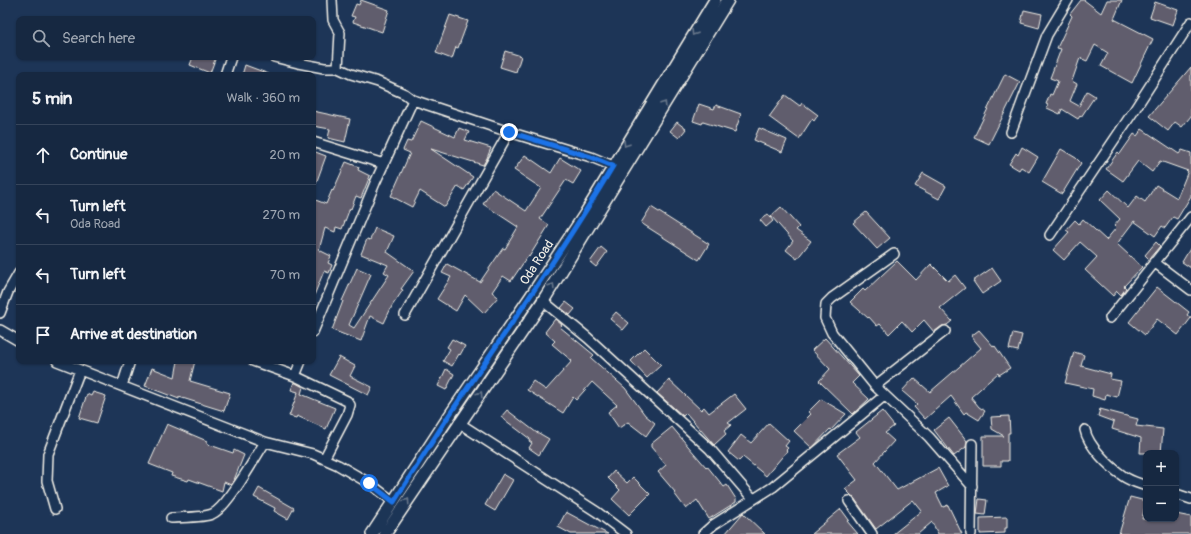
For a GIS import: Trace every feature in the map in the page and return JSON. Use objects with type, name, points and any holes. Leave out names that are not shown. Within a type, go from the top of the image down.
[{"type":"street","points":[[332,0],[333,20],[340,33],[338,68]]},
{"type":"street","name":"Oda Road","points":[[372,534],[584,214],[714,0]]},
{"type":"street","name":"Oda Road","points":[[385,534],[542,301],[728,0]]},
{"type":"street","points":[[1011,132],[1046,35],[1068,0]]},
{"type":"street","points":[[1050,235],[1135,109],[1191,22]]},
{"type":"street","points":[[226,72],[230,60]]},
{"type":"street","points":[[286,60],[324,68],[338,68],[351,74],[378,82],[405,94],[414,100],[509,132],[591,157],[613,166]]},
{"type":"street","points":[[316,325],[384,164],[414,100]]},
{"type":"street","points":[[405,315],[509,132]]},
{"type":"street","points":[[316,143],[384,164]]},
{"type":"street","points":[[1110,318],[1191,217]]},
{"type":"street","points":[[894,254],[832,298],[826,304],[824,318],[832,333],[875,386],[929,437],[972,486]]},
{"type":"street","points":[[1154,262],[1191,290]]},
{"type":"street","points":[[0,313],[8,292],[16,278]]},
{"type":"street","points":[[542,301],[588,338],[710,449],[753,499]]},
{"type":"street","points":[[0,330],[16,339]]},
{"type":"street","points":[[875,386],[945,331]]},
{"type":"street","points":[[65,364],[265,442],[313,454],[338,465],[369,483],[394,502]]},
{"type":"street","points":[[122,386],[129,364]]},
{"type":"street","points":[[261,364],[295,376],[347,401],[350,405],[347,415],[324,459]]},
{"type":"street","points":[[295,376],[300,364]]},
{"type":"street","points":[[55,509],[47,481],[48,454],[80,370]]},
{"type":"street","points":[[703,534],[713,525],[773,487],[884,396]]},
{"type":"street","points":[[460,423],[597,512],[626,534]]},
{"type":"street","points":[[1085,430],[1086,435],[1099,455],[1122,476],[1143,485]]},
{"type":"street","points":[[171,518],[210,515],[217,511],[230,495],[265,442]]},
{"type":"street","points":[[971,534],[972,444]]},
{"type":"street","points":[[1179,495],[1191,499]]},
{"type":"street","points":[[849,501],[872,534]]},
{"type":"building","points":[[361,0],[389,10],[382,32],[353,22],[355,17],[351,16],[356,4],[359,5]]},
{"type":"building","points":[[1081,0],[1084,0],[1101,13],[1107,0],[1122,0],[1114,19],[1153,39],[1132,83],[1101,66],[1108,53],[1095,45],[1087,61],[1080,58],[1072,81],[1077,84],[1070,101],[1079,106],[1087,91],[1095,96],[1081,117],[1080,116],[1078,119],[1062,109],[1060,114],[1047,108],[1048,105],[1046,104],[1058,81],[1050,78],[1061,49],[1057,48],[1072,16],[1070,14]]},
{"type":"building","points":[[1155,2],[1178,10],[1173,25],[1150,17]]},
{"type":"building","points":[[1024,10],[1042,14],[1039,28],[1021,23]]},
{"type":"building","points":[[450,15],[468,21],[458,48],[456,47],[452,59],[436,53]]},
{"type":"building","points":[[505,51],[521,56],[516,72],[500,67]]},
{"type":"building","points":[[192,60],[215,60],[210,72],[190,65]]},
{"type":"building","points":[[245,65],[264,72],[243,72]]},
{"type":"building","points":[[1191,67],[1191,116],[1182,127],[1175,122],[1168,131],[1149,116]]},
{"type":"building","points":[[1005,74],[1020,82],[989,144],[974,137]]},
{"type":"building","points":[[785,95],[800,106],[802,103],[818,115],[814,121],[812,119],[799,139],[769,117]]},
{"type":"building","points":[[699,104],[714,109],[716,105],[741,114],[735,132],[703,122],[702,124],[693,121]]},
{"type":"building","points":[[316,112],[350,119],[345,142],[328,138],[330,129],[316,127]]},
{"type":"building","points":[[421,121],[455,137],[459,128],[469,132],[465,140],[491,148],[483,165],[431,149],[473,177],[464,190],[458,186],[445,207],[420,191],[412,207],[391,196],[410,153],[403,150],[407,141],[411,142]]},
{"type":"building","points":[[677,122],[686,129],[679,138],[670,131]]},
{"type":"building","points":[[759,128],[787,140],[782,152],[754,140]]},
{"type":"building","points":[[1142,129],[1179,154],[1182,150],[1191,153],[1191,196],[1177,219],[1173,217],[1165,228],[1162,226],[1155,236],[1134,221],[1117,244],[1142,267],[1124,286],[1126,288],[1121,295],[1117,291],[1113,296],[1085,270],[1097,257],[1080,242],[1064,260],[1053,250],[1069,232],[1066,230],[1075,220],[1079,224],[1083,219],[1106,240],[1116,228],[1114,226],[1120,219],[1100,200],[1109,190],[1128,208],[1137,196],[1145,202],[1156,185],[1177,198],[1188,171],[1160,161],[1152,172],[1138,161],[1123,181],[1106,169],[1118,152],[1120,154],[1134,134],[1137,136]]},
{"type":"building","points":[[1022,147],[1038,157],[1029,172],[1021,167],[1019,170],[1009,164],[1016,153],[1018,155]]},
{"type":"building","points":[[1061,149],[1076,158],[1081,163],[1062,194],[1042,182]]},
{"type":"building","points":[[316,152],[326,156],[316,184]]},
{"type":"building","points":[[525,155],[551,173],[560,158],[581,171],[573,184],[566,180],[540,219],[549,225],[529,257],[528,256],[511,281],[503,276],[492,292],[498,297],[484,313],[465,295],[456,311],[437,299],[451,277],[442,273],[447,264],[480,282],[503,248],[505,249],[518,227],[483,204],[493,189],[526,211],[541,188],[514,170]]},
{"type":"building","points":[[346,162],[359,167],[358,170],[370,176],[361,198],[356,196],[342,229],[336,227],[335,232],[325,228],[319,250],[331,256],[328,263],[332,265],[329,273],[324,271],[316,291],[316,200],[326,204],[332,190],[333,191]]},
{"type":"building","points":[[923,173],[946,186],[939,199],[915,186]]},
{"type":"building","points":[[651,207],[709,244],[699,260],[641,223]]},
{"type":"building","points":[[781,207],[799,227],[796,230],[811,241],[797,259],[786,250],[793,241],[771,216]]},
{"type":"building","points":[[866,212],[890,238],[877,249],[853,223]]},
{"type":"building","points":[[768,214],[773,221],[766,227],[760,220]]},
{"type":"building","points":[[375,228],[394,236],[387,252],[414,271],[401,289],[403,290],[392,306],[384,323],[370,316],[361,341],[332,330],[342,301],[357,268],[371,274],[349,325],[354,328],[389,275],[384,272],[388,265],[361,254],[367,239],[370,240]]},
{"type":"building","points":[[1156,242],[1160,246],[1149,259],[1145,255]]},
{"type":"building","points":[[601,247],[607,252],[596,267],[590,262]]},
{"type":"building","points":[[1191,247],[1191,268],[1182,262]]},
{"type":"building","points":[[897,261],[916,280],[931,264],[948,281],[955,275],[965,288],[940,308],[952,321],[934,332],[924,320],[912,332],[902,321],[889,334],[880,324],[877,326],[869,317],[868,318],[850,302],[863,289],[865,291]]},
{"type":"building","points":[[992,268],[1001,281],[982,294],[973,281]]},
{"type":"building","points":[[1157,287],[1189,312],[1187,315],[1191,318],[1178,335],[1157,319],[1145,335],[1129,322]]},
{"type":"building","points":[[566,302],[575,309],[570,315],[561,308]]},
{"type":"building","points":[[616,312],[629,323],[623,330],[610,319]]},
{"type":"building","points":[[555,319],[562,325],[560,327],[594,355],[591,358],[625,388],[645,415],[655,423],[646,436],[628,422],[619,428],[608,412],[617,405],[592,382],[576,400],[573,397],[563,413],[527,390],[533,381],[546,390],[572,361],[552,344],[555,341],[545,332]]},
{"type":"building","points":[[979,330],[994,347],[995,346],[1010,368],[999,375],[998,373],[971,397],[979,407],[985,411],[979,420],[966,412],[964,414],[951,396],[925,419],[914,407],[917,404],[902,391],[914,378],[930,392],[981,348],[971,336]]},
{"type":"building","points":[[1013,333],[1022,335],[1018,351],[1009,349]]},
{"type":"building","points":[[825,338],[859,376],[852,383],[869,399],[853,414],[819,381],[830,369],[812,350]]},
{"type":"building","points":[[452,339],[465,346],[452,366],[443,361],[450,349],[447,347]]},
{"type":"building","points":[[644,348],[661,365],[647,378],[631,361]]},
{"type":"building","points":[[1074,352],[1084,355],[1081,366],[1111,374],[1110,379],[1121,381],[1117,397],[1106,394],[1105,400],[1092,396],[1093,389],[1065,383]]},
{"type":"building","points":[[339,357],[355,366],[350,376],[372,387],[368,395],[329,375]]},
{"type":"building","points":[[177,364],[194,364],[190,381],[230,393],[224,411],[179,397],[179,399],[145,386],[152,368],[175,377]]},
{"type":"building","points":[[446,369],[454,374],[446,390],[438,386]]},
{"type":"building","points":[[669,380],[701,410],[704,407],[709,413],[734,394],[746,409],[728,423],[731,425],[724,431],[726,434],[714,445],[686,413],[683,416],[657,393]]},
{"type":"building","points":[[294,382],[303,387],[301,394],[335,408],[326,429],[297,416],[296,418],[289,416],[298,392],[291,390]]},
{"type":"building","points":[[93,392],[106,396],[97,423],[79,418],[87,394],[91,396]]},
{"type":"building","points":[[821,399],[846,414],[812,448],[794,431],[811,414],[808,412]]},
{"type":"building","points":[[1100,409],[1138,419],[1136,426],[1163,429],[1161,450],[1143,450],[1143,453],[1140,453],[1141,438],[1112,429],[1114,422],[1098,416]]},
{"type":"building","points":[[507,410],[537,433],[549,439],[539,455],[529,448],[532,443],[529,441],[530,439],[501,417]]},
{"type":"building","points":[[882,411],[894,426],[885,433],[894,441],[875,462],[897,490],[938,468],[948,486],[936,493],[943,507],[948,505],[962,534],[938,534],[932,522],[918,534],[893,534],[922,511],[913,500],[876,529],[854,498],[845,489],[857,480],[837,454],[860,437],[856,432]]},
{"type":"building","points":[[1009,416],[1010,433],[1008,433],[1008,461],[1001,461],[1001,466],[983,466],[983,436],[1004,436],[992,429],[991,417]]},
{"type":"building","points":[[949,418],[967,441],[966,447],[954,456],[934,430]]},
{"type":"building","points":[[769,423],[789,441],[785,446],[788,448],[786,450],[787,451],[766,476],[743,457],[739,461],[728,452],[741,435],[751,443]]},
{"type":"building","points":[[167,424],[207,441],[207,444],[233,453],[234,450],[244,455],[231,485],[224,482],[222,491],[189,479],[188,481],[171,476],[172,473],[149,464]]},
{"type":"building","points":[[672,427],[724,487],[727,485],[736,499],[736,502],[709,519],[697,500],[686,509],[674,493],[675,492],[658,472],[666,465],[651,447],[651,444]]},
{"type":"building","points":[[614,471],[627,483],[633,477],[650,494],[629,515],[612,499],[620,490],[608,478]]},
{"type":"building","points":[[503,474],[513,480],[495,511],[485,505]]},
{"type":"building","points":[[259,488],[294,508],[288,519],[274,511],[275,508],[254,497]]},
{"type":"building","points":[[1130,497],[1143,500],[1143,522],[1179,522],[1179,515],[1191,517],[1191,534],[1119,534]]},
{"type":"building","points":[[979,499],[987,500],[985,515],[977,514]]},
{"type":"building","points":[[841,509],[849,520],[847,521],[858,534],[811,534]]},
{"type":"building","points":[[566,512],[608,534],[571,534],[558,527]]},
{"type":"building","points":[[743,513],[765,534],[725,534]]},
{"type":"building","points":[[1007,517],[1007,528],[1005,528],[1005,533],[980,534],[980,518]]},
{"type":"route","points":[[369,483],[394,502],[448,418],[531,296],[613,166],[591,157],[509,132]]}]
